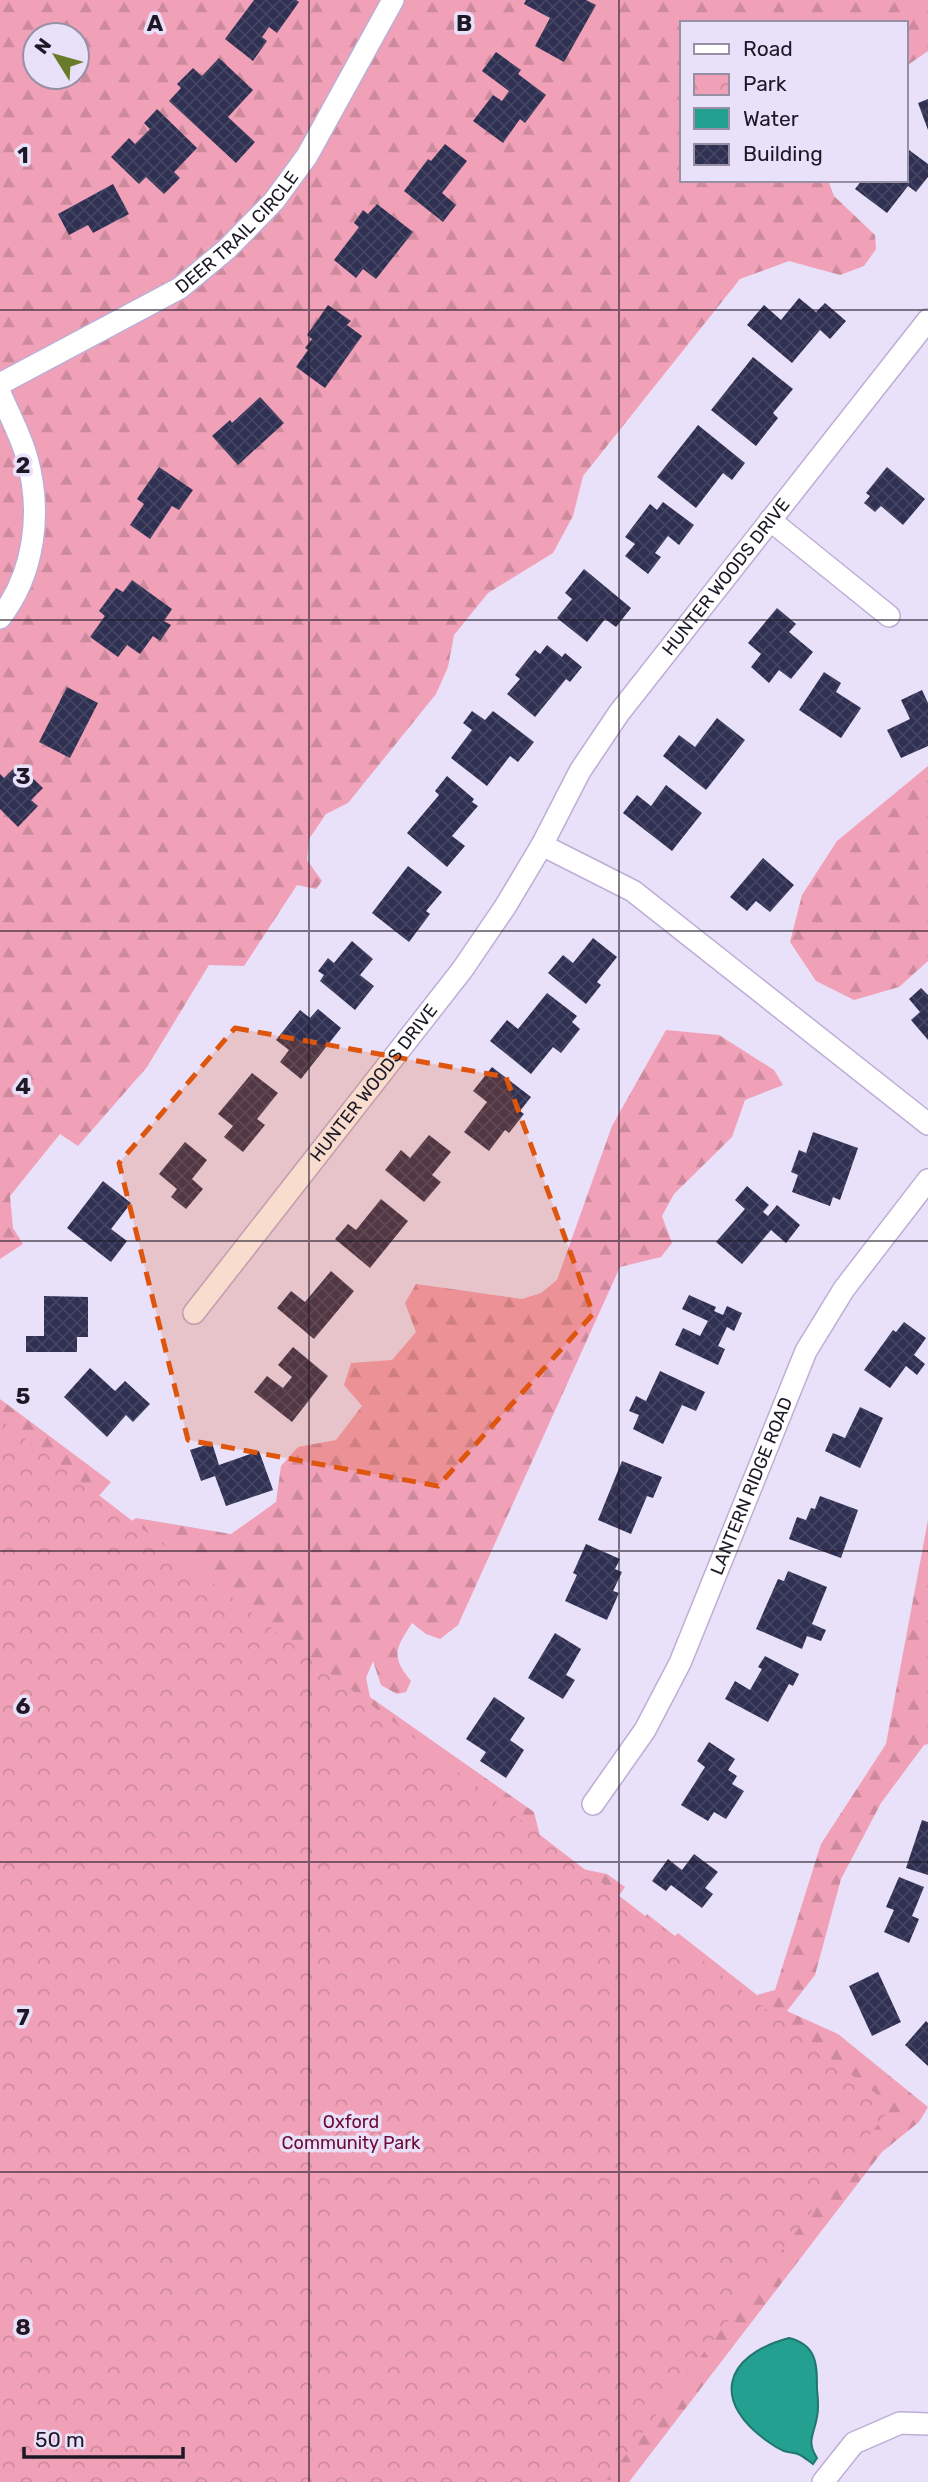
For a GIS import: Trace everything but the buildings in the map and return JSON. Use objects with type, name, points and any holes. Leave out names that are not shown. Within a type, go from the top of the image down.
[{"type":"street","name":"DEER TRAIL CIRCLE","points":[[0,384],[180,288],[227,249],[274,201],[307,156],[393,0]]},
{"type":"street","name":"HUNTER WOODS DRIVE","points":[[194,1312],[462,970],[505,907],[542,845],[580,771],[619,713],[928,320]]},
{"type":"street","points":[[0,393],[27,456],[36,501],[30,561],[9,606],[0,618]]},
{"type":"street","points":[[770,520],[889,616]]},
{"type":"street","points":[[542,845],[633,891],[928,1124]]},
{"type":"street","name":"LANTERN RIDGE ROAD","points":[[593,1804],[645,1730],[680,1663],[806,1351],[844,1289],[928,1180]]},
{"type":"street","points":[[823,2482],[854,2443],[901,2423],[928,2424]]},
{"type":"highlighted area","points":[[235,1028],[506,1077],[593,1314],[438,1486],[188,1440],[119,1163]]},
{"type":"green space","points":[[0,0],[928,0],[928,51],[907,66],[907,21],[680,21],[680,182],[829,182],[834,196],[875,235],[876,249],[864,266],[840,275],[789,261],[740,279],[583,476],[573,516],[553,553],[488,593],[454,635],[448,667],[436,694],[348,803],[326,814],[309,839],[307,860],[322,881],[316,889],[297,885],[244,966],[209,965],[147,1067],[78,1146],[60,1134],[10,1196],[13,1228],[23,1244],[0,1259]]},
{"type":"green space","points":[[928,766],[928,961],[899,987],[854,1000],[816,981],[790,942],[802,895],[837,841]]},
{"type":"green space","name":"Oxford Community Park","points":[[666,1030],[719,1035],[774,1070],[783,1085],[745,1100],[732,1137],[674,1194],[662,1216],[672,1243],[661,1257],[620,1267],[458,1625],[440,1639],[426,1634],[412,1623],[398,1652],[400,1665],[411,1681],[406,1692],[397,1694],[381,1685],[373,1661],[366,1678],[370,1697],[534,1812],[545,1856],[557,1864],[607,1874],[625,1887],[613,1904],[640,1924],[647,1914],[675,1936],[678,1933],[757,1995],[775,1990],[821,1844],[886,1744],[928,1520],[928,1744],[924,1745],[881,1803],[841,1879],[815,1975],[787,2011],[838,2034],[928,2107],[919,2122],[882,2152],[629,2482],[400,2482],[0,1686],[117,1531],[136,1518],[231,1534],[276,1502],[281,1466],[298,1447],[336,1440],[362,1406],[344,1385],[351,1363],[392,1360],[416,1332],[405,1303],[416,1284],[522,1299],[541,1293],[557,1280],[612,1126]]},
{"type":"green space","points":[[0,1399],[111,1482],[90,1506],[0,1499]]},
{"type":"green space","name":"Oxford Community Park","points":[[0,1419],[892,2106],[605,2482],[0,2482]]},
{"type":"water","points":[[789,2338],[805,2345],[816,2364],[818,2410],[811,2442],[817,2458],[813,2464],[798,2454],[786,2452],[770,2443],[751,2428],[732,2397],[732,2382],[749,2356]]}]
